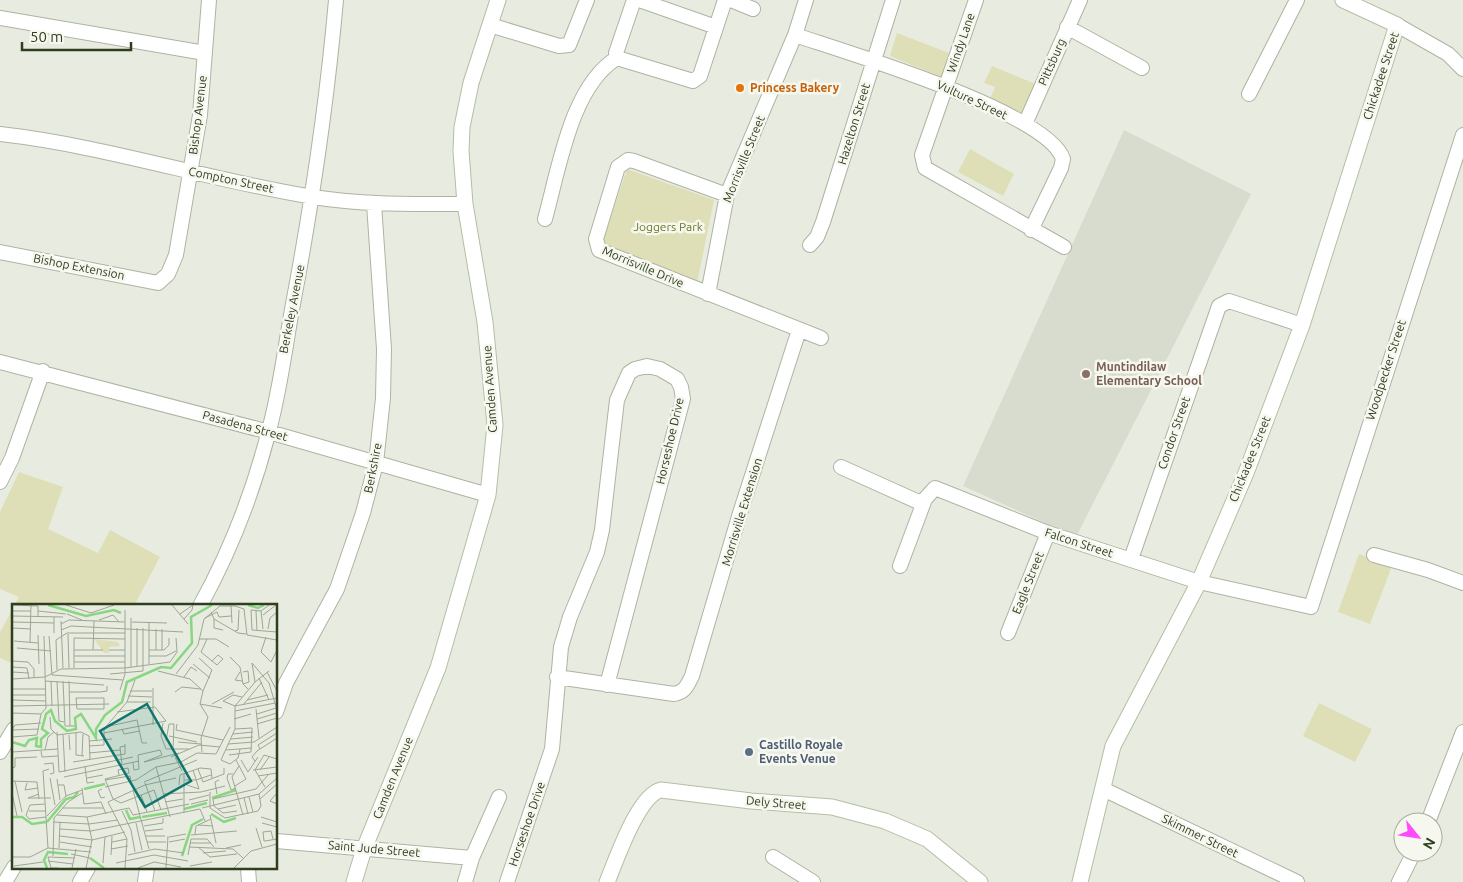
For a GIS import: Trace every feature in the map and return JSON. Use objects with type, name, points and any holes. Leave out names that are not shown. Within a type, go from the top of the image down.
[{"type":"street","name":"Bishop Avenue","points":[[158,283],[168,274],[176,255],[191,172],[200,115],[209,0]]},
{"type":"street","name":"Berkeley Avenue","points":[[201,604],[224,562],[245,513],[269,432],[313,197],[330,67],[336,0]]},
{"type":"street","name":"Camden Avenue","points":[[354,882],[364,848],[438,668],[488,495],[495,425],[485,322],[465,204],[461,151],[462,127],[471,83],[498,0]]},
{"type":"street","points":[[490,25],[559,46],[569,45],[587,0]]},
{"type":"street","points":[[617,58],[616,53],[634,0]]},
{"type":"street","points":[[639,0],[716,27]]},
{"type":"street","points":[[545,219],[576,109],[592,81],[604,66],[617,58],[696,80],[700,76],[725,0]]},
{"type":"street","points":[[730,0],[753,9]]},
{"type":"street","name":"Morrisville Street","points":[[708,294],[727,195],[795,35],[806,0]]},
{"type":"street","name":"Hazelton Street","points":[[810,245],[817,236],[823,222],[894,0]]},
{"type":"street","name":"Windy Lane","points":[[976,0],[922,155],[925,168],[1064,247]]},
{"type":"street","name":"Pittsburg","points":[[1024,124],[1080,0]]},
{"type":"street","points":[[1250,94],[1297,0]]},
{"type":"street","points":[[1343,0],[1397,25],[1448,54],[1463,69]]},
{"type":"street","points":[[0,18],[205,53]]},
{"type":"street","name":"Chickadee Street","points":[[1083,881],[1114,746],[1124,723],[1200,582],[1246,473],[1302,325],[1397,25]]},
{"type":"street","points":[[1067,27],[1142,68]]},
{"type":"street","name":"Vulture Street","points":[[795,35],[946,86],[1024,124],[1056,145],[1063,159],[1032,230]]},
{"type":"street","name":"Compton Street","points":[[0,134],[47,139],[191,172],[313,197],[374,204],[465,204]]},
{"type":"street","name":"Woodpecker Street","points":[[1311,606],[1463,135]]},
{"type":"street","name":"Morrisville Drive","points":[[727,195],[628,160],[618,167],[596,239],[599,250],[821,338]]},
{"type":"street","name":"Berkshire","points":[[278,706],[286,684],[337,588],[363,513],[376,463],[383,398],[384,349],[374,204]]},
{"type":"street","name":"Bishop Extension","points":[[0,252],[158,283]]},
{"type":"street","name":"Condor Street","points":[[1130,559],[1219,306],[1228,301],[1302,325]]},
{"type":"street","name":"Morrisville Extension","points":[[607,685],[674,694],[681,693],[692,676],[740,514],[800,330]]},
{"type":"street","name":"Pasadena Street","points":[[0,362],[43,371],[269,432],[488,495]]},
{"type":"street","name":"Horseshoe Drive","points":[[507,882],[552,749],[556,727],[557,677],[561,647],[570,617],[597,552],[602,530],[617,400],[629,373],[635,369],[648,366],[660,369],[677,379],[683,399],[607,685]]},
{"type":"street","points":[[0,482],[12,458],[43,371]]},
{"type":"street","points":[[842,467],[923,504]]},
{"type":"street","name":"Falcon Street","points":[[900,566],[923,504],[932,491],[941,489],[1048,533],[1200,582],[1311,606]]},
{"type":"street","name":"Eagle Street","points":[[1008,633],[1048,533]]},
{"type":"street","points":[[1374,555],[1428,570],[1463,583]]},
{"type":"street","points":[[557,677],[607,685]]},
{"type":"street","points":[[1432,812],[1463,732]]},
{"type":"street","points":[[4,752],[12,734]]},
{"type":"street","name":"Skimmer Street","points":[[1103,789],[1297,882]]},
{"type":"street","name":"Dely Street","points":[[607,882],[626,837],[646,801],[653,793],[661,790],[832,807],[885,821],[927,839],[980,882]]},
{"type":"street","points":[[465,882],[472,858],[499,796]]},
{"type":"street","name":"Saint Jude Street","points":[[278,842],[472,858]]},
{"type":"street","points":[[773,858],[813,882]]},
{"type":"street","points":[[1399,882],[1409,862]]},
{"type":"street","points":[[5,882],[12,870]]},
{"type":"street","points":[[80,882],[87,870]]},
{"type":"shaded area","name":"Muntindilaw Elementary School","points":[[1124,130],[1251,194],[1076,537],[963,486]]},
{"type":"green space","points":[[897,33],[949,53],[942,77],[890,56]]},
{"type":"green space","points":[[992,66],[1038,85],[1024,114],[990,99],[995,87],[984,83]]},
{"type":"green space","points":[[970,149],[1014,174],[1003,196],[958,172]]},
{"type":"green space","name":"Joggers Park","points":[[627,169],[714,200],[697,283],[602,244]]},
{"type":"green space","points":[[19,472],[63,487],[48,529],[98,553],[110,530],[160,557],[135,604],[15,604],[19,597],[0,589],[0,512]]},
{"type":"green space","points":[[1359,554],[1392,566],[1370,624],[1338,612]]},
{"type":"green space","points":[[12,611],[12,663],[0,658],[0,632]]},
{"type":"green space","points":[[1319,703],[1372,729],[1355,762],[1303,736]]},
{"type":"place","name":"Princess Bakery","points":[[740,88]]},
{"type":"place","name":"Muntindilaw Elementary School","points":[[1086,374]]},
{"type":"place","name":"Castillo Royale Events Venue","points":[[749,752]]}]
